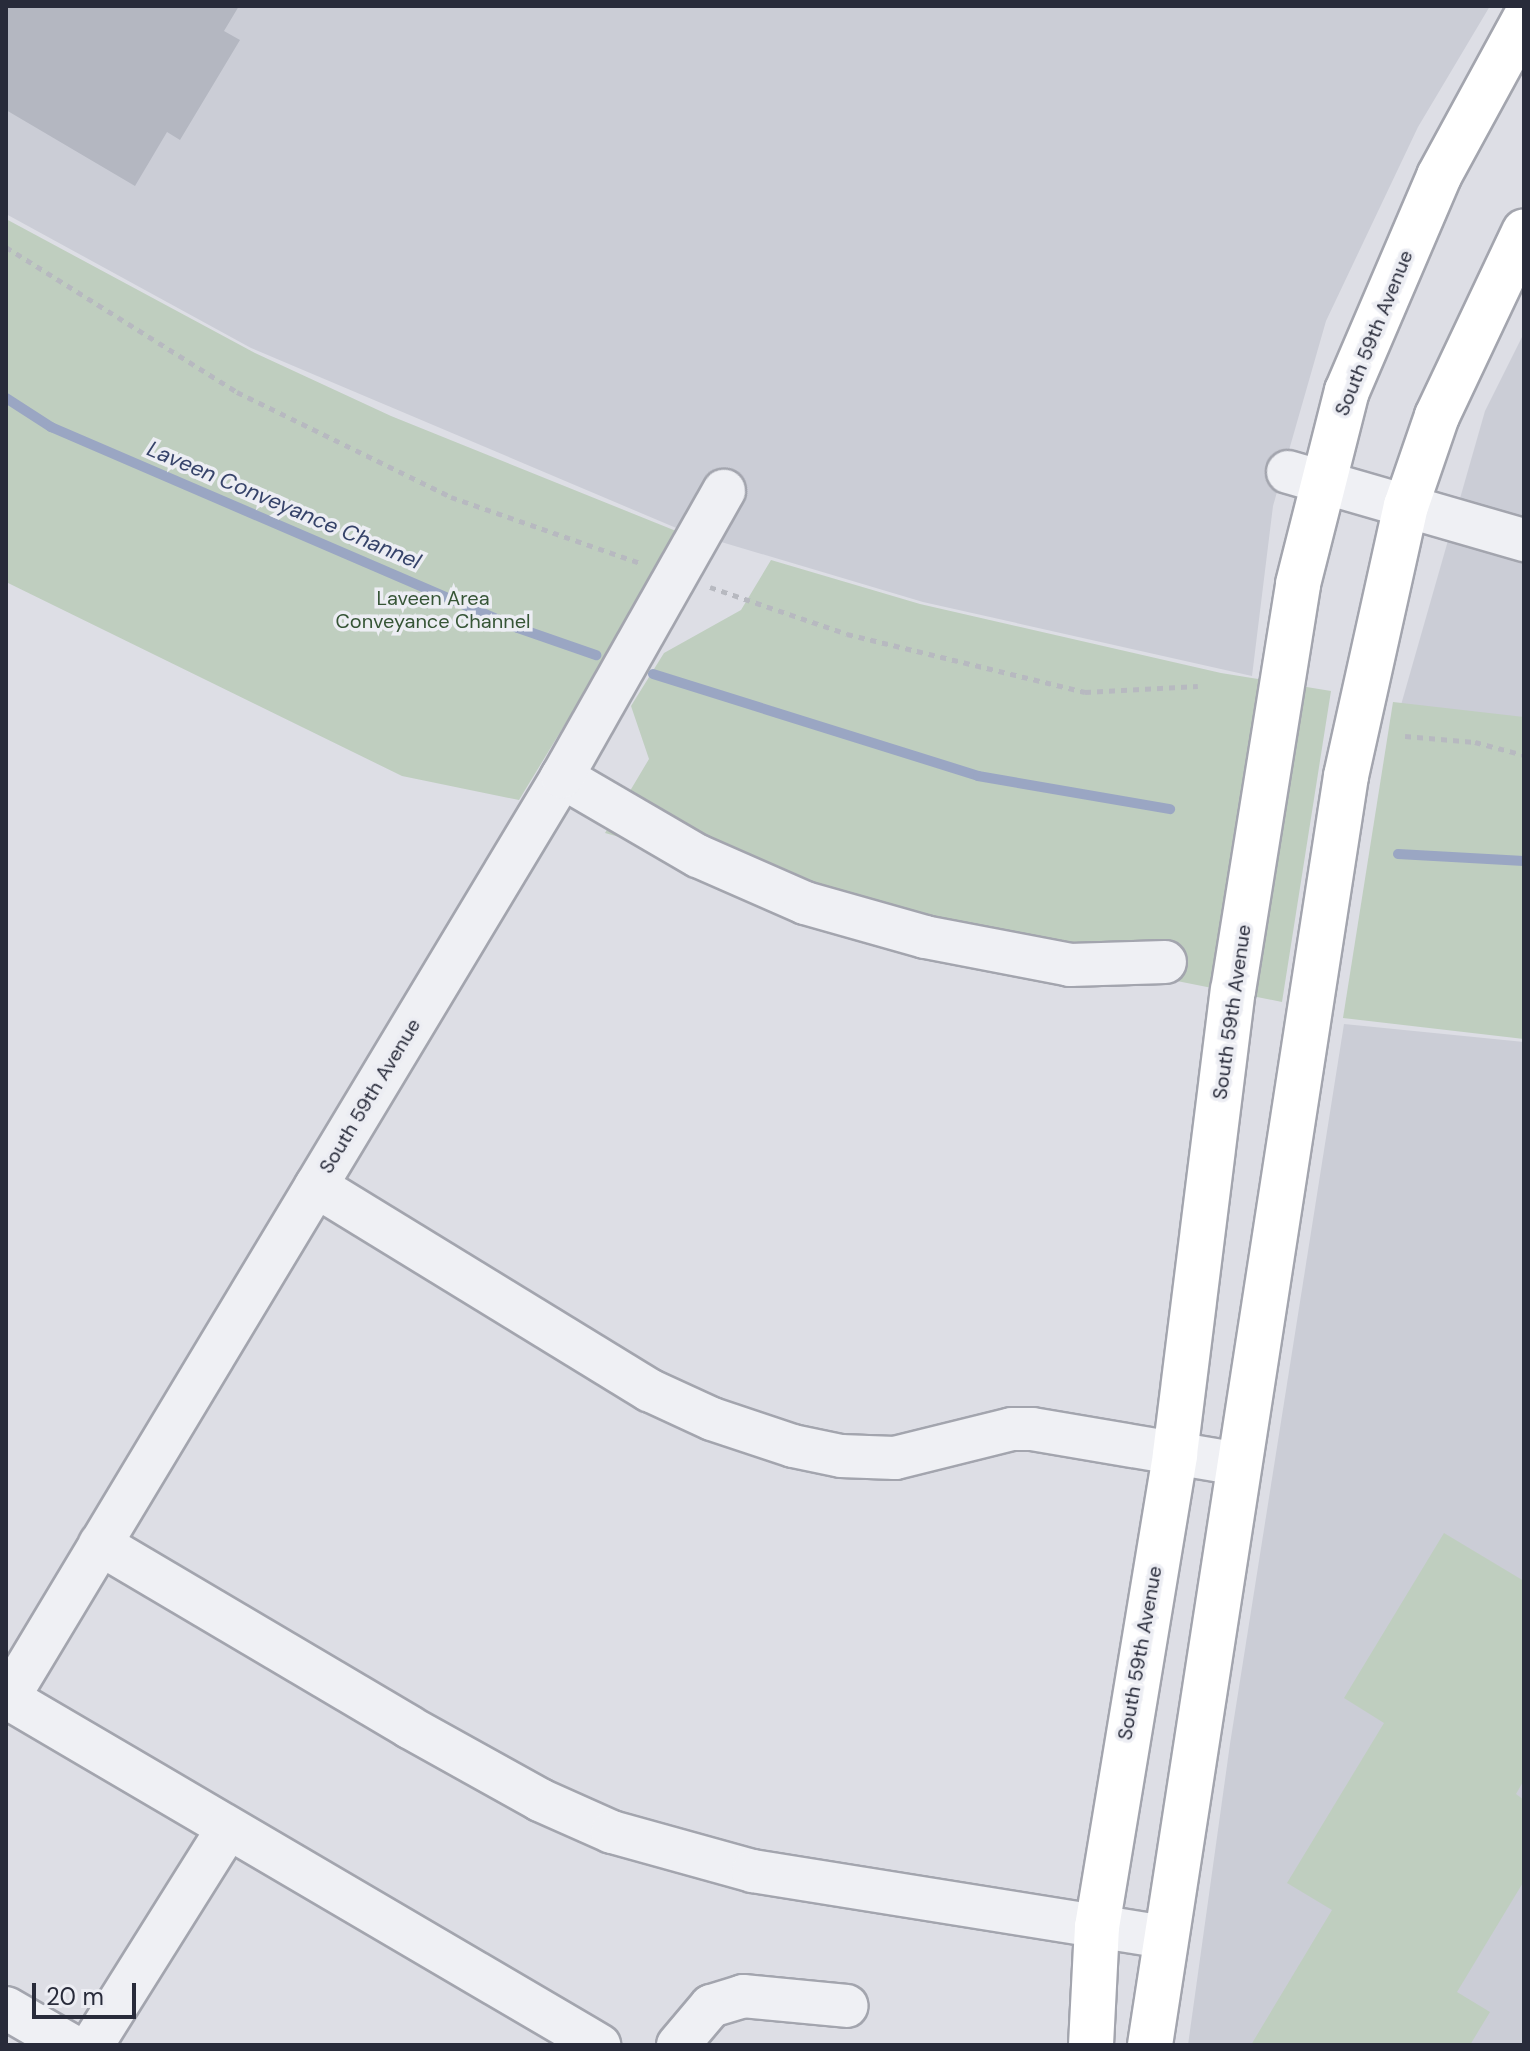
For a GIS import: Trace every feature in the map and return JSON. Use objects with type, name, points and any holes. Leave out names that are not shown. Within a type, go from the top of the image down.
[{"type":"main road","name":"South 59th Avenue","points":[[1091,2045],[1097,1927],[1175,1454],[1233,991],[1298,584],[1304,477],[1347,391],[1434,188],[1524,20]]},
{"type":"main road","points":[[1150,2045],[1346,776],[1406,506],[1437,416],[1524,232]]},
{"type":"street","points":[[1304,477],[1524,540]]},
{"type":"street","name":"South 59th Avenue","points":[[7,1698],[562,777],[674,586],[724,491]]},
{"type":"street","points":[[562,777],[698,856],[805,903],[925,937],[1070,965],[1165,962]]},
{"type":"street","points":[[316,1186],[649,1390],[712,1419],[793,1446],[841,1456],[895,1458],[1022,1429],[1239,1464]]},
{"type":"street","points":[[100,1544],[409,1727],[540,1800],[612,1832],[753,1871],[1166,1937]]},
{"type":"street","points":[[7,1698],[599,2045]]},
{"type":"street","points":[[92,2045],[228,1828]]},
{"type":"street","points":[[678,2045],[711,2006],[743,1996],[847,2006]]},
{"type":"street","points":[[6,2008],[70,2045]]},
{"type":"path","points":[[6,247],[237,392],[451,497],[674,586],[847,634],[1085,692],[1198,686]]},
{"type":"path","points":[[1405,736],[1475,742],[1524,755]]},
{"type":"shaded area","points":[[6,6],[1490,6],[1418,127],[1326,321],[1273,506],[1252,676],[923,602],[681,530],[251,348],[6,214]]},
{"type":"shaded area","points":[[1524,333],[1524,728],[1397,719],[1485,411]]},
{"type":"shaded area","points":[[1344,1024],[1524,1042],[1524,2045],[1188,2045],[1230,1744]]},
{"type":"green space","name":"Laveen Area Conveyance Channel","points":[[6,219],[255,353],[391,416],[681,533],[519,800],[402,776],[6,582]]},
{"type":"green space","points":[[771,560],[920,604],[1221,673],[1331,691],[1282,1002],[1032,952],[605,833],[649,759],[631,706],[664,653],[741,610]]},
{"type":"green space","points":[[1393,702],[1524,717],[1524,1039],[1343,1018]]},
{"type":"green space","points":[[1444,1533],[1524,1581],[1524,1780],[1516,1794],[1524,1800],[1524,1881],[1457,1992],[1490,2012],[1470,2045],[1251,2045],[1332,1910],[1287,1883],[1384,1723],[1344,1698]]},
{"type":"building","points":[[6,6],[239,6],[224,31],[240,40],[180,140],[167,132],[135,186],[6,110]]},
{"type":"waterway","name":"Laveen Conveyance Channel","points":[[6,398],[51,427],[518,628],[596,655]]},
{"type":"waterway","name":"Laveen Conveyance Channel","points":[[653,674],[978,776],[1170,809]]},
{"type":"waterway","name":"Laveen Conveyance Channel","points":[[1398,854],[1524,861]]}]
